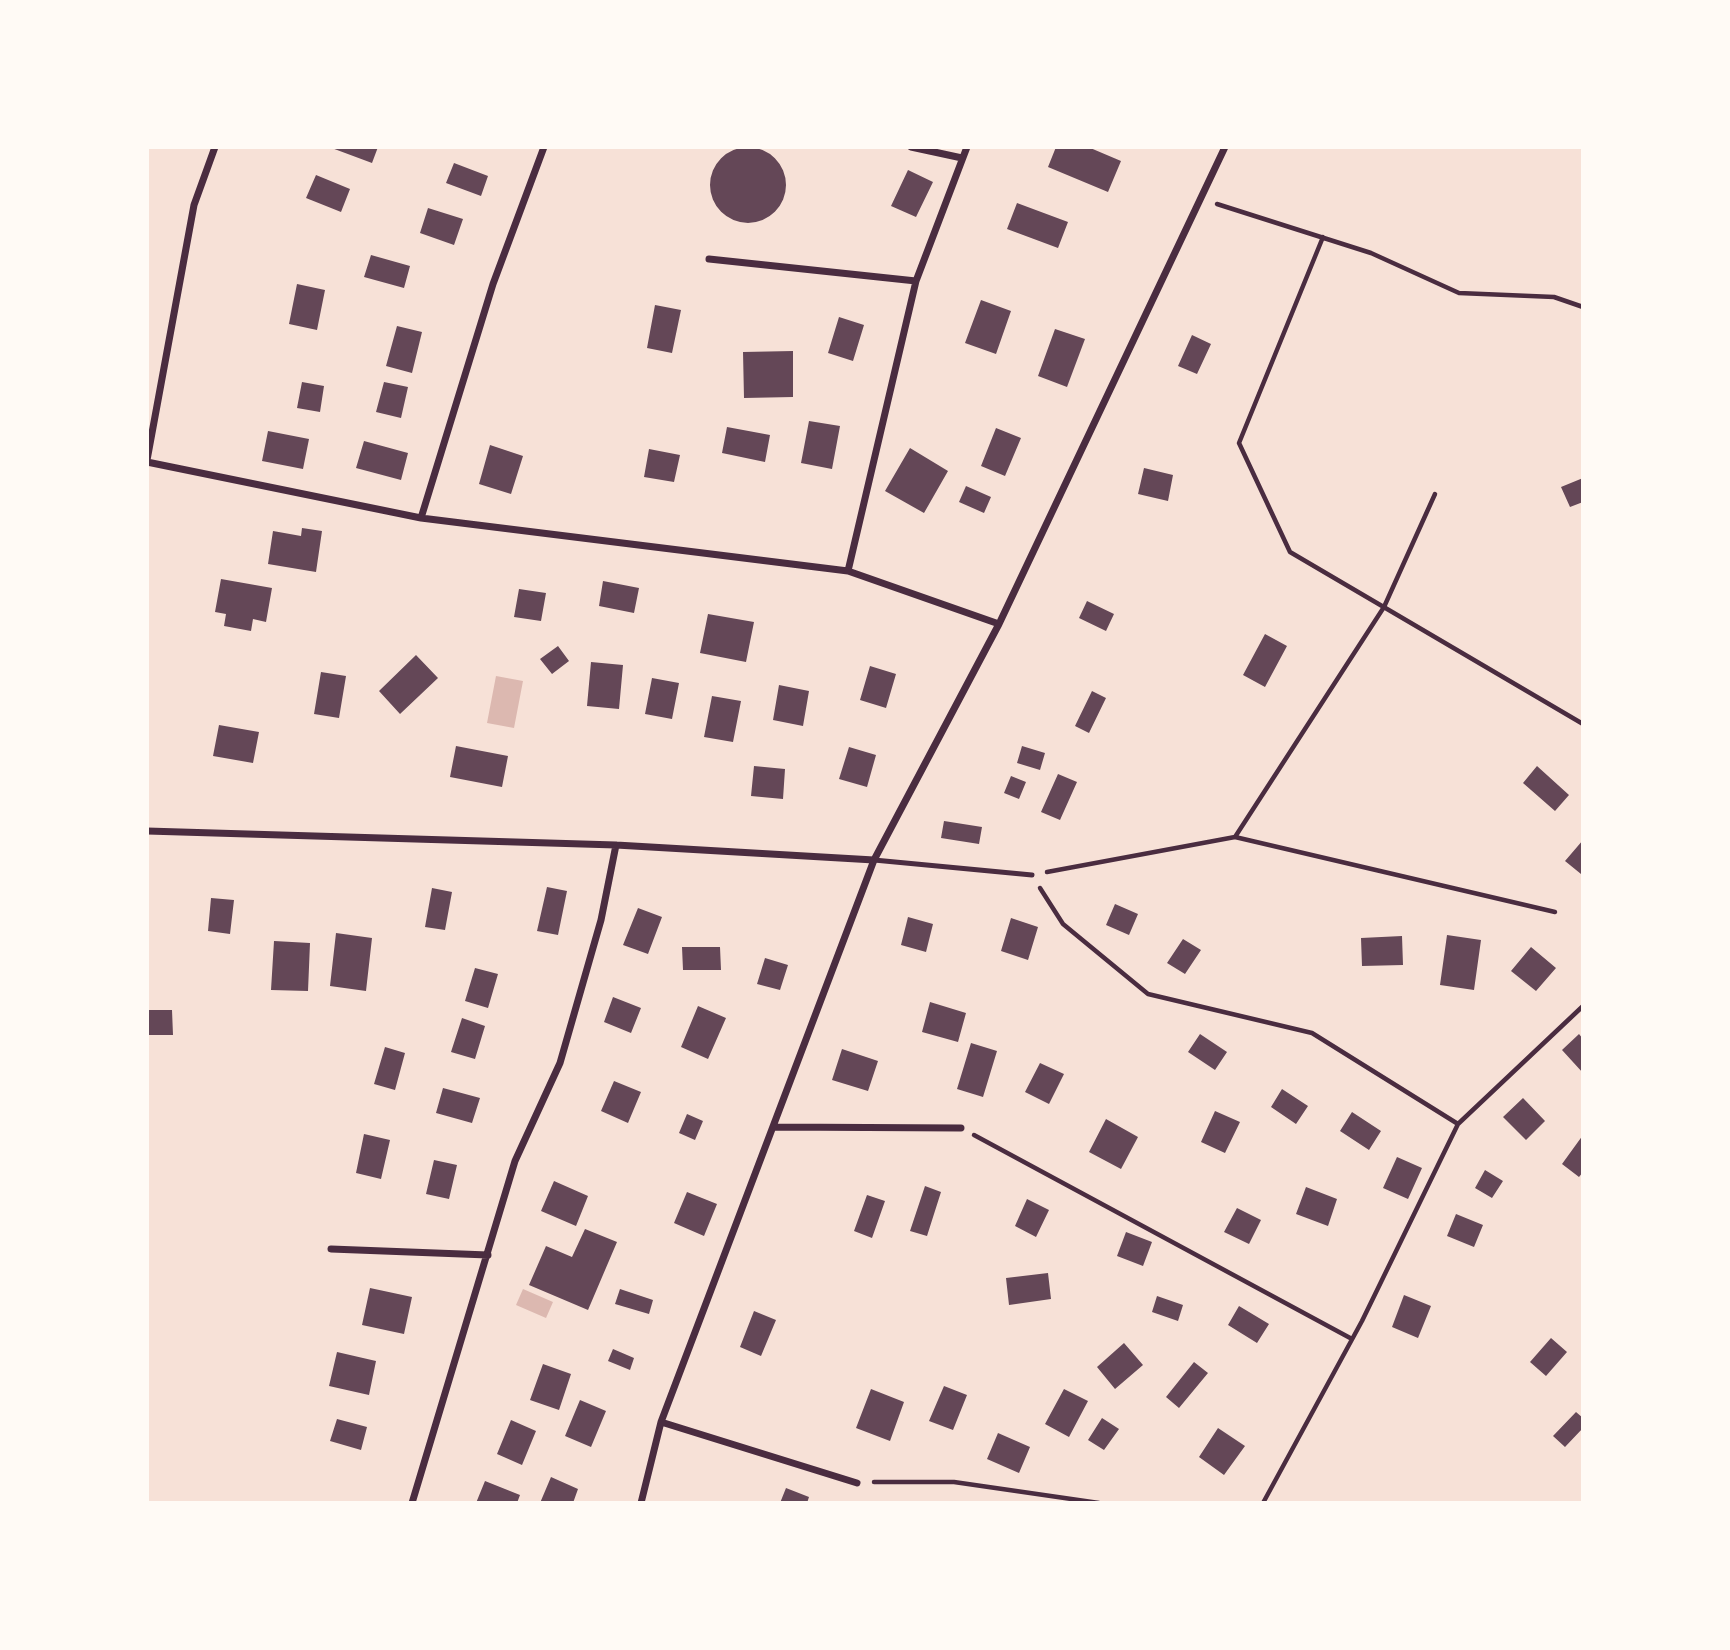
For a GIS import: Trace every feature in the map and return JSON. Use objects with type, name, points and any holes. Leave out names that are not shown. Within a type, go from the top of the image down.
[{"type":"street","points":[[215,147],[194,205],[147,461],[421,518],[848,571],[999,624]]},
{"type":"street","points":[[421,518],[493,284],[544,147]]},
{"type":"street","points":[[911,147],[962,158]]},
{"type":"street","points":[[848,571],[916,281],[967,147]]},
{"type":"street","points":[[641,1503],[661,1422],[874,860],[999,624],[1225,147]]},
{"type":"street","points":[[709,259],[916,281]]},
{"type":"street","points":[[147,831],[616,845],[874,860]]},
{"type":"street","points":[[412,1503],[515,1161],[559,1063],[601,920],[616,845]]},
{"type":"street","points":[[773,1127],[961,1128]]},
{"type":"street","points":[[331,1249],[488,1255]]},
{"type":"street","points":[[661,1422],[857,1483]]},
{"type":"lane","points":[[874,860],[1032,875]]},
{"type":"path","points":[[1199,198],[1371,253],[1459,293],[1554,297],[1583,307]]},
{"type":"path","points":[[1323,237],[1240,443],[1290,552],[1583,723]]},
{"type":"path","points":[[1235,837],[1384,607],[1435,494]]},
{"type":"path","points":[[1458,1124],[1312,1033],[1148,995],[1063,925],[1032,875],[1235,837],[1555,912]]},
{"type":"path","points":[[1263,1503],[1352,1339],[1458,1124],[1583,1006]]},
{"type":"path","points":[[961,1128],[1352,1339]]},
{"type":"path","points":[[857,1483],[954,1482],[1099,1503]]},
{"type":"shaded area","points":[[496,676],[523,681],[514,728],[487,723]]},
{"type":"shaded area","points":[[523,1289],[553,1302],[546,1318],[516,1305]]},
{"type":"building","points":[[329,147],[378,147],[372,163]]},
{"type":"building","points":[[748,147],[762,150],[775,158],[783,171],[786,185],[783,199],[775,212],[762,220],[748,223],[734,220],[721,212],[713,199],[710,185],[713,171],[721,158],[734,150]]},
{"type":"building","points":[[1056,147],[1088,147],[1121,161],[1108,192],[1048,167]]},
{"type":"building","points":[[454,163],[488,176],[481,196],[446,183]]},
{"type":"building","points":[[908,170],[933,182],[916,217],[891,206]]},
{"type":"building","points":[[316,175],[350,189],[341,212],[306,198]]},
{"type":"building","points":[[1017,203],[1068,222],[1058,248],[1007,229]]},
{"type":"building","points":[[428,208],[463,219],[454,245],[420,233]]},
{"type":"building","points":[[371,255],[410,266],[404,288],[364,277]]},
{"type":"building","points":[[297,284],[325,290],[317,330],[289,324]]},
{"type":"building","points":[[981,300],[1011,311],[996,354],[965,343]]},
{"type":"building","points":[[655,305],[681,310],[672,353],[647,348]]},
{"type":"building","points":[[839,317],[864,325],[853,361],[828,353]]},
{"type":"building","points":[[397,326],[422,332],[412,373],[386,366]]},
{"type":"building","points":[[1055,329],[1085,339],[1067,387],[1038,376]]},
{"type":"building","points":[[1192,335],[1211,344],[1197,374],[1178,366]]},
{"type":"building","points":[[793,351],[793,397],[744,398],[743,352]]},
{"type":"building","points":[[302,382],[324,386],[320,412],[297,408]]},
{"type":"building","points":[[384,382],[408,387],[401,418],[376,412]]},
{"type":"building","points":[[809,421],[840,426],[832,469],[801,463]]},
{"type":"building","points":[[727,427],[770,435],[765,462],[722,453]]},
{"type":"building","points":[[996,428],[1021,438],[1005,476],[981,466]]},
{"type":"building","points":[[268,431],[309,439],[303,469],[262,461]]},
{"type":"building","points":[[364,441],[408,453],[401,480],[356,468]]},
{"type":"building","points":[[490,445],[523,456],[511,494],[479,484]]},
{"type":"building","points":[[910,448],[948,471],[924,513],[885,491]]},
{"type":"building","points":[[649,449],[680,455],[674,482],[644,477]]},
{"type":"building","points":[[1144,468],[1173,475],[1168,501],[1138,494]]},
{"type":"building","points":[[1583,478],[1583,502],[1570,507],[1561,487]]},
{"type":"building","points":[[966,486],[991,497],[984,513],[959,502]]},
{"type":"building","points":[[302,528],[322,531],[316,572],[268,564],[273,531],[301,536]]},
{"type":"building","points":[[221,579],[272,588],[266,622],[253,619],[251,631],[224,626],[226,614],[215,612]]},
{"type":"building","points":[[603,581],[639,588],[634,613],[599,606]]},
{"type":"building","points":[[519,589],[546,593],[541,621],[514,617]]},
{"type":"building","points":[[1087,601],[1114,614],[1106,631],[1079,618]]},
{"type":"building","points":[[708,614],[754,622],[746,662],[700,653]]},
{"type":"building","points":[[1265,634],[1287,646],[1265,687],[1243,675]]},
{"type":"building","points":[[558,646],[569,661],[552,674],[540,659]]},
{"type":"building","points":[[416,655],[438,678],[400,714],[379,691]]},
{"type":"building","points":[[591,662],[623,665],[619,709],[587,706]]},
{"type":"building","points":[[870,666],[896,674],[886,708],[860,700]]},
{"type":"building","points":[[321,672],[346,676],[339,718],[314,714]]},
{"type":"building","points":[[652,678],[679,683],[672,719],[645,714]]},
{"type":"building","points":[[779,685],[809,691],[803,726],[773,720]]},
{"type":"building","points":[[1092,691],[1106,698],[1089,733],[1075,726]]},
{"type":"building","points":[[712,696],[741,701],[733,742],[704,737]]},
{"type":"building","points":[[219,725],[259,732],[253,763],[213,756]]},
{"type":"building","points":[[456,746],[508,756],[502,787],[450,777]]},
{"type":"building","points":[[1022,746],[1045,753],[1040,770],[1017,763]]},
{"type":"building","points":[[849,747],[876,755],[867,787],[839,779]]},
{"type":"building","points":[[754,766],[785,769],[783,799],[751,796]]},
{"type":"building","points":[[1537,766],[1569,795],[1555,811],[1523,783]]},
{"type":"building","points":[[1058,774],[1077,782],[1060,820],[1041,812]]},
{"type":"building","points":[[1011,776],[1026,782],[1019,799],[1004,793]]},
{"type":"building","points":[[944,821],[982,827],[979,844],[941,838]]},
{"type":"building","points":[[1583,840],[1583,872],[1581,874],[1565,861]]},
{"type":"building","points":[[547,887],[567,891],[558,935],[537,931]]},
{"type":"building","points":[[432,888],[452,892],[445,930],[425,927]]},
{"type":"building","points":[[211,898],[234,900],[230,934],[208,931]]},
{"type":"building","points":[[1115,904],[1138,914],[1129,935],[1106,925]]},
{"type":"building","points":[[638,908],[662,917],[648,954],[623,945]]},
{"type":"building","points":[[908,917],[933,924],[926,952],[901,945]]},
{"type":"building","points":[[1011,918],[1038,927],[1028,960],[1001,951]]},
{"type":"building","points":[[336,933],[372,938],[366,991],[330,986]]},
{"type":"building","points":[[1447,935],[1481,940],[1474,990],[1440,985]]},
{"type":"building","points":[[1402,936],[1403,965],[1362,966],[1361,938]]},
{"type":"building","points":[[1183,939],[1201,950],[1185,974],[1167,963]]},
{"type":"building","points":[[274,941],[310,943],[308,991],[271,990]]},
{"type":"building","points":[[682,947],[720,947],[721,970],[683,970]]},
{"type":"building","points":[[1531,947],[1556,968],[1536,991],[1511,971]]},
{"type":"building","points":[[765,958],[788,965],[780,990],[757,984]]},
{"type":"building","points":[[475,968],[498,974],[488,1008],[465,1001]]},
{"type":"building","points":[[613,997],[641,1008],[631,1033],[604,1022]]},
{"type":"building","points":[[930,1002],[966,1013],[958,1042],[922,1032]]},
{"type":"building","points":[[698,1006],[726,1018],[708,1059],[681,1047]]},
{"type":"building","points":[[147,1010],[172,1010],[173,1035],[147,1035]]},
{"type":"building","points":[[462,1018],[485,1026],[475,1059],[451,1052]]},
{"type":"building","points":[[1200,1034],[1227,1052],[1215,1070],[1188,1052]]},
{"type":"building","points":[[1579,1034],[1583,1039],[1583,1073],[1562,1050]]},
{"type":"building","points":[[971,1043],[997,1051],[983,1097],[957,1089]]},
{"type":"building","points":[[385,1047],[405,1053],[395,1090],[374,1084]]},
{"type":"building","points":[[842,1049],[878,1061],[868,1091],[832,1080]]},
{"type":"building","points":[[1040,1063],[1064,1074],[1049,1104],[1025,1092]]},
{"type":"building","points":[[614,1081],[641,1092],[628,1123],[601,1111]]},
{"type":"building","points":[[443,1088],[480,1098],[472,1123],[436,1113]]},
{"type":"building","points":[[1282,1089],[1308,1106],[1296,1124],[1271,1107]]},
{"type":"building","points":[[1523,1098],[1545,1121],[1526,1140],[1503,1117]]},
{"type":"building","points":[[1215,1111],[1240,1122],[1225,1153],[1201,1142]]},
{"type":"building","points":[[1352,1112],[1381,1131],[1369,1150],[1340,1131]]},
{"type":"building","points":[[687,1114],[703,1121],[695,1140],[679,1133]]},
{"type":"building","points":[[1106,1119],[1138,1137],[1121,1169],[1089,1152]]},
{"type":"building","points":[[364,1134],[390,1140],[381,1179],[356,1173]]},
{"type":"building","points":[[1583,1135],[1583,1172],[1579,1177],[1562,1164]]},
{"type":"building","points":[[1397,1157],[1422,1168],[1408,1199],[1383,1188]]},
{"type":"building","points":[[434,1160],[457,1165],[449,1199],[426,1194]]},
{"type":"building","points":[[1485,1170],[1503,1181],[1492,1198],[1475,1188]]},
{"type":"building","points":[[554,1181],[588,1196],[576,1226],[541,1211]]},
{"type":"building","points":[[925,1186],[941,1192],[927,1236],[910,1231]]},
{"type":"building","points":[[1306,1187],[1337,1199],[1328,1226],[1296,1214]]},
{"type":"building","points":[[687,1192],[717,1204],[704,1236],[674,1223]]},
{"type":"building","points":[[867,1195],[885,1201],[872,1238],[854,1231]]},
{"type":"building","points":[[1027,1199],[1049,1210],[1036,1237],[1015,1226]]},
{"type":"building","points":[[1237,1208],[1261,1220],[1249,1244],[1224,1232]]},
{"type":"building","points":[[1456,1214],[1483,1225],[1474,1247],[1447,1236]]},
{"type":"building","points":[[585,1229],[617,1242],[588,1310],[529,1285],[546,1246],[572,1257]]},
{"type":"building","points":[[1126,1232],[1152,1242],[1143,1266],[1117,1256]]},
{"type":"building","points":[[1048,1273],[1051,1299],[1009,1305],[1006,1278]]},
{"type":"building","points":[[370,1288],[412,1297],[404,1334],[362,1325]]},
{"type":"building","points":[[620,1289],[653,1300],[649,1314],[615,1304]]},
{"type":"building","points":[[1404,1295],[1431,1306],[1418,1338],[1392,1327]]},
{"type":"building","points":[[1157,1296],[1183,1305],[1178,1321],[1152,1312]]},
{"type":"building","points":[[1239,1306],[1269,1324],[1257,1343],[1228,1325]]},
{"type":"building","points":[[754,1311],[776,1320],[761,1356],[740,1347]]},
{"type":"building","points":[[1551,1338],[1567,1352],[1546,1376],[1530,1362]]},
{"type":"building","points":[[1124,1343],[1143,1365],[1115,1389],[1097,1367]]},
{"type":"building","points":[[613,1349],[634,1358],[630,1370],[608,1361]]},
{"type":"building","points":[[337,1352],[376,1361],[369,1395],[329,1386]]},
{"type":"building","points":[[1194,1362],[1208,1373],[1179,1408],[1166,1397]]},
{"type":"building","points":[[543,1364],[571,1374],[559,1410],[530,1400]]},
{"type":"building","points":[[944,1386],[967,1395],[953,1430],[929,1421]]},
{"type":"building","points":[[871,1389],[904,1402],[890,1441],[856,1428]]},
{"type":"building","points":[[1064,1389],[1088,1401],[1069,1437],[1045,1424]]},
{"type":"building","points":[[580,1400],[606,1411],[591,1447],[565,1436]]},
{"type":"building","points":[[1576,1412],[1583,1418],[1583,1428],[1565,1447],[1553,1436]]},
{"type":"building","points":[[1102,1418],[1119,1429],[1104,1450],[1088,1440]]},
{"type":"building","points":[[337,1419],[367,1427],[361,1450],[330,1441]]},
{"type":"building","points":[[511,1420],[536,1431],[522,1465],[497,1454]]},
{"type":"building","points":[[1218,1428],[1245,1446],[1224,1475],[1199,1457]]},
{"type":"building","points":[[998,1433],[1030,1447],[1019,1473],[987,1459]]},
{"type":"building","points":[[551,1477],[578,1489],[573,1503],[540,1503]]},
{"type":"building","points":[[485,1481],[520,1495],[517,1503],[476,1503]]},
{"type":"building","points":[[786,1488],[809,1497],[807,1503],[780,1503]]}]
